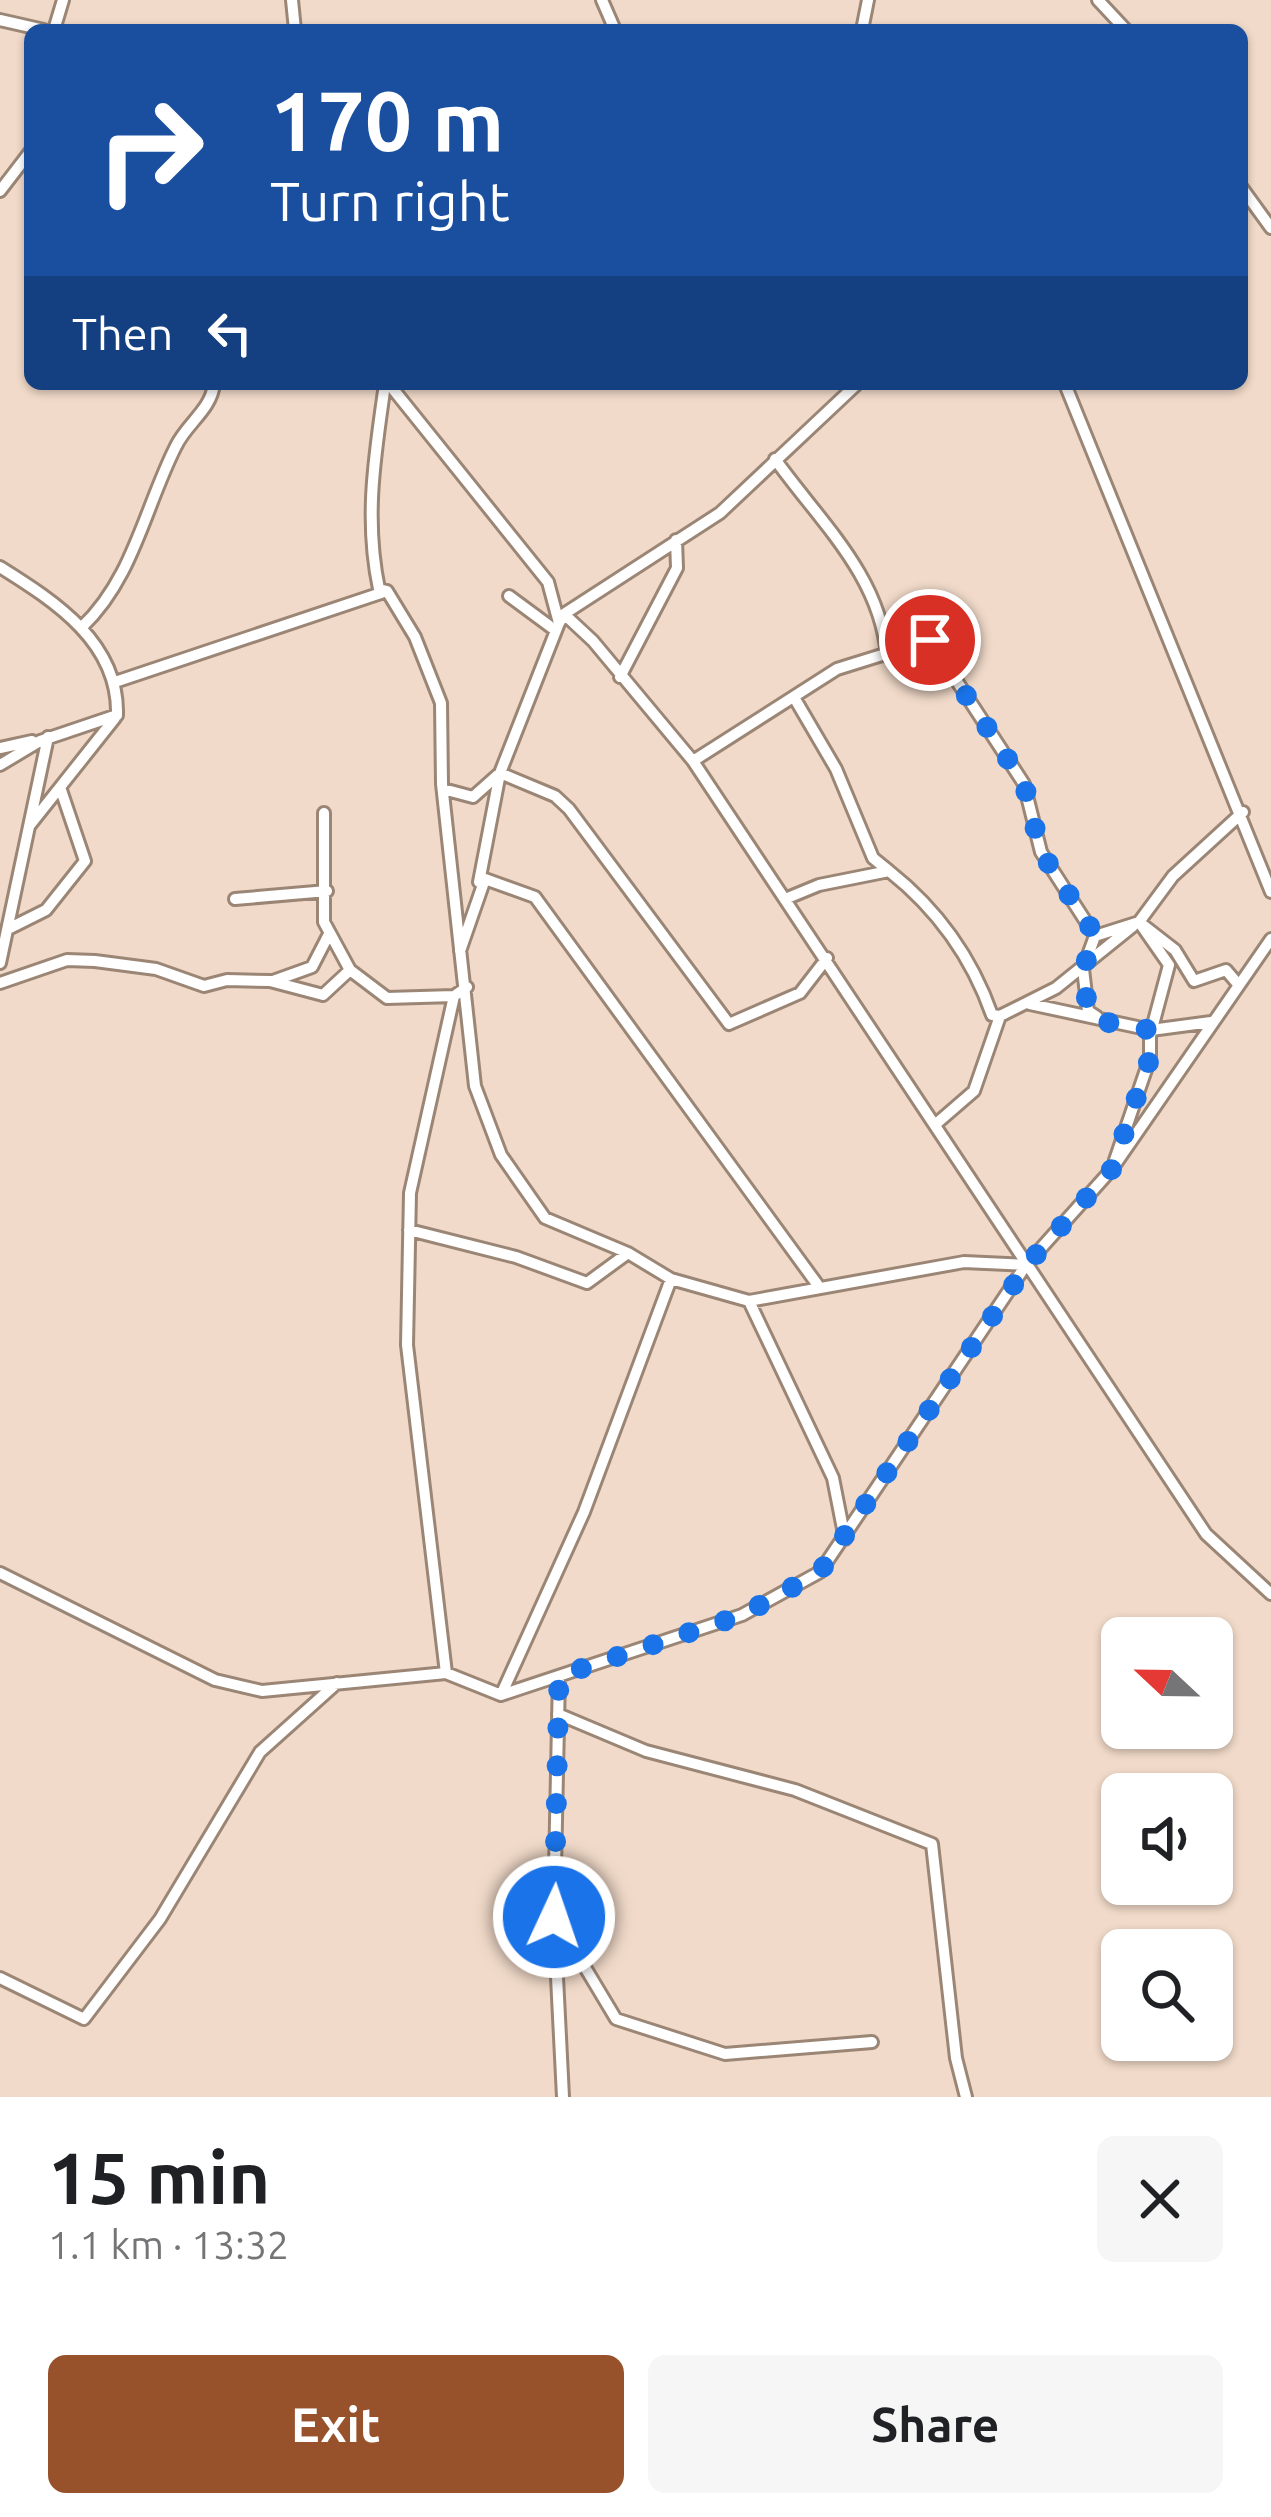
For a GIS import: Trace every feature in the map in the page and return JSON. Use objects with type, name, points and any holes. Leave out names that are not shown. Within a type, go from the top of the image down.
[{"type":"street","points":[[1098,0],[1120,24]]},
{"type":"street","points":[[0,191],[24,160]]},
{"type":"street","points":[[1248,196],[1271,228]]},
{"type":"street","points":[[82,627],[122,579],[154,488],[188,426],[212,400],[213,390]]},
{"type":"street","points":[[386,390],[368,518],[379,589],[387,591],[415,637],[441,703],[443,789],[476,1086],[501,1155],[545,1218],[628,1253],[671,1279],[748,1301],[817,1284],[964,1262],[1027,1265]]},
{"type":"street","points":[[392,390],[548,582],[559,622]]},
{"type":"street","points":[[817,1284],[535,897],[479,882],[500,773],[559,622],[676,539],[720,514],[850,390]]},
{"type":"street","points":[[1067,390],[1243,812],[1271,892]]},
{"type":"street","points":[[775,459],[871,589],[884,621],[887,656]]},
{"type":"street","points":[[620,677],[677,568],[676,539]]},
{"type":"street","points":[[0,567],[50,597],[82,627],[118,681],[117,716],[84,751],[61,790],[28,827]]},
{"type":"street","points":[[118,681],[387,591]]},
{"type":"street","points":[[509,596],[559,622],[620,677],[693,761],[1206,1534],[1271,1594]]},
{"type":"street","points":[[693,761],[837,669],[930,640],[955,671],[977,719],[1024,784],[1041,852],[1096,936]]},
{"type":"street","points":[[795,699],[836,770],[873,858],[916,892],[944,927],[976,971],[992,1015],[1030,1004],[1083,969],[1138,922],[1173,876],[1243,812]]},
{"type":"street","points":[[0,748],[117,716]]},
{"type":"street","points":[[0,765],[48,737]]},
{"type":"street","points":[[0,963],[48,737]]},
{"type":"street","points":[[443,789],[473,797],[500,773]]},
{"type":"street","points":[[500,773],[569,808],[729,1024],[800,993],[827,958]]},
{"type":"street","points":[[8,929],[46,910],[85,861],[61,790]]},
{"type":"street","points":[[324,813],[324,922],[350,970],[387,998],[454,996],[467,987]]},
{"type":"street","points":[[785,899],[889,871]]},
{"type":"street","points":[[459,954],[485,880]]},
{"type":"street","points":[[235,899],[327,891]]},
{"type":"street","points":[[1096,936],[1138,922]]},
{"type":"street","points":[[1138,922],[1175,950],[1193,981],[1226,970],[1237,983]]},
{"type":"street","points":[[1112,1169],[1150,1058],[1151,1030],[1169,965],[1138,922]]},
{"type":"street","points":[[0,982],[67,961],[156,968],[204,986],[270,981],[311,967],[328,936]]},
{"type":"street","points":[[1096,936],[1083,969],[1088,1011],[1105,1022]]},
{"type":"street","points":[[0,1573],[215,1680],[262,1691],[340,1679],[446,1672],[502,1695],[742,1615],[820,1572],[1027,1265],[1112,1169],[1271,939]]},
{"type":"street","points":[[270,981],[323,995],[350,970]]},
{"type":"street","points":[[446,1672],[407,1345],[410,1193],[454,996]]},
{"type":"street","points":[[1030,1004],[1151,1030],[1211,1022]]},
{"type":"street","points":[[937,1123],[974,1091],[1000,1016]]},
{"type":"street","points":[[409,1230],[515,1257],[587,1283],[628,1253]]},
{"type":"street","points":[[502,1695],[584,1512],[671,1279]]},
{"type":"street","points":[[748,1301],[833,1478],[845,1539]]},
{"type":"street","points":[[559,1676],[554,1917],[563,2097]]},
{"type":"street","points":[[0,1978],[84,2019],[160,1918],[260,1752],[340,1679]]},
{"type":"street","points":[[557,1714],[646,1750],[795,1790],[932,1844],[956,2058],[966,2097]]},
{"type":"street","points":[[554,1917],[616,2019],[725,2054],[872,2042]]},
{"type":"route","points":[[554,1917],[559,1676],[742,1615],[820,1572],[1027,1265],[1112,1169],[1150,1058],[1151,1030],[1105,1022],[1088,1011],[1083,969],[1096,936],[1041,852],[1024,784],[977,719],[955,671],[930,640]]}]
